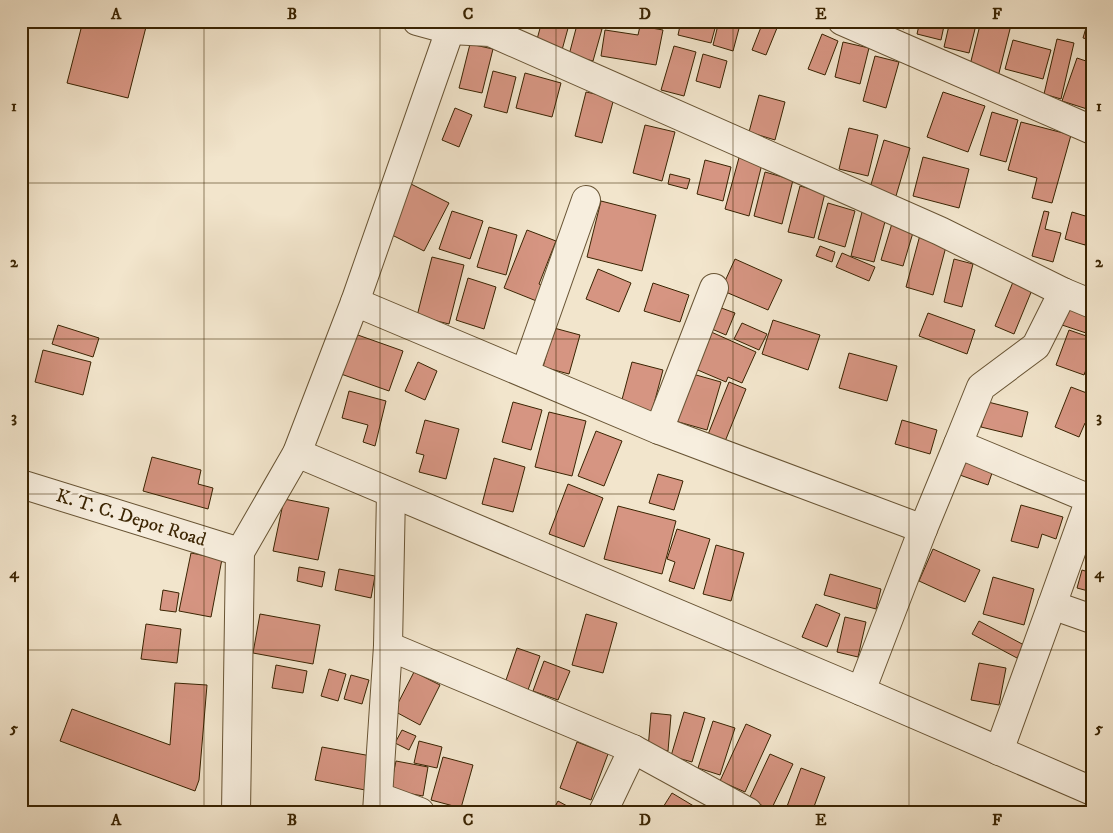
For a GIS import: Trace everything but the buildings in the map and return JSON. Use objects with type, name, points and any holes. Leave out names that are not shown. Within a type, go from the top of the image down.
[{"type":"street","points":[[417,21],[450,30],[491,27],[940,231],[1063,292],[1092,304]]},
{"type":"street","points":[[842,21],[1092,130]]},
{"type":"street","points":[[236,812],[240,552],[297,453],[355,302],[450,30]]},
{"type":"street","points":[[525,373],[586,200]]},
{"type":"street","points":[[659,430],[714,288]]},
{"type":"street","points":[[861,691],[923,529],[981,387],[1036,346],[1063,292]]},
{"type":"street","points":[[355,302],[659,430],[923,529]]},
{"type":"street","points":[[958,444],[1091,498],[999,751]]},
{"type":"street","points":[[297,453],[861,691],[1092,791]]},
{"type":"street","name":"K. T. C. Depot Road","points":[[21,484],[240,552]]},
{"type":"street","points":[[391,493],[388,646],[378,805],[420,812]]},
{"type":"street","points":[[1052,605],[1092,619]]},
{"type":"street","points":[[388,646],[633,750],[748,812]]},
{"type":"street","points":[[603,812],[633,750]]}]
